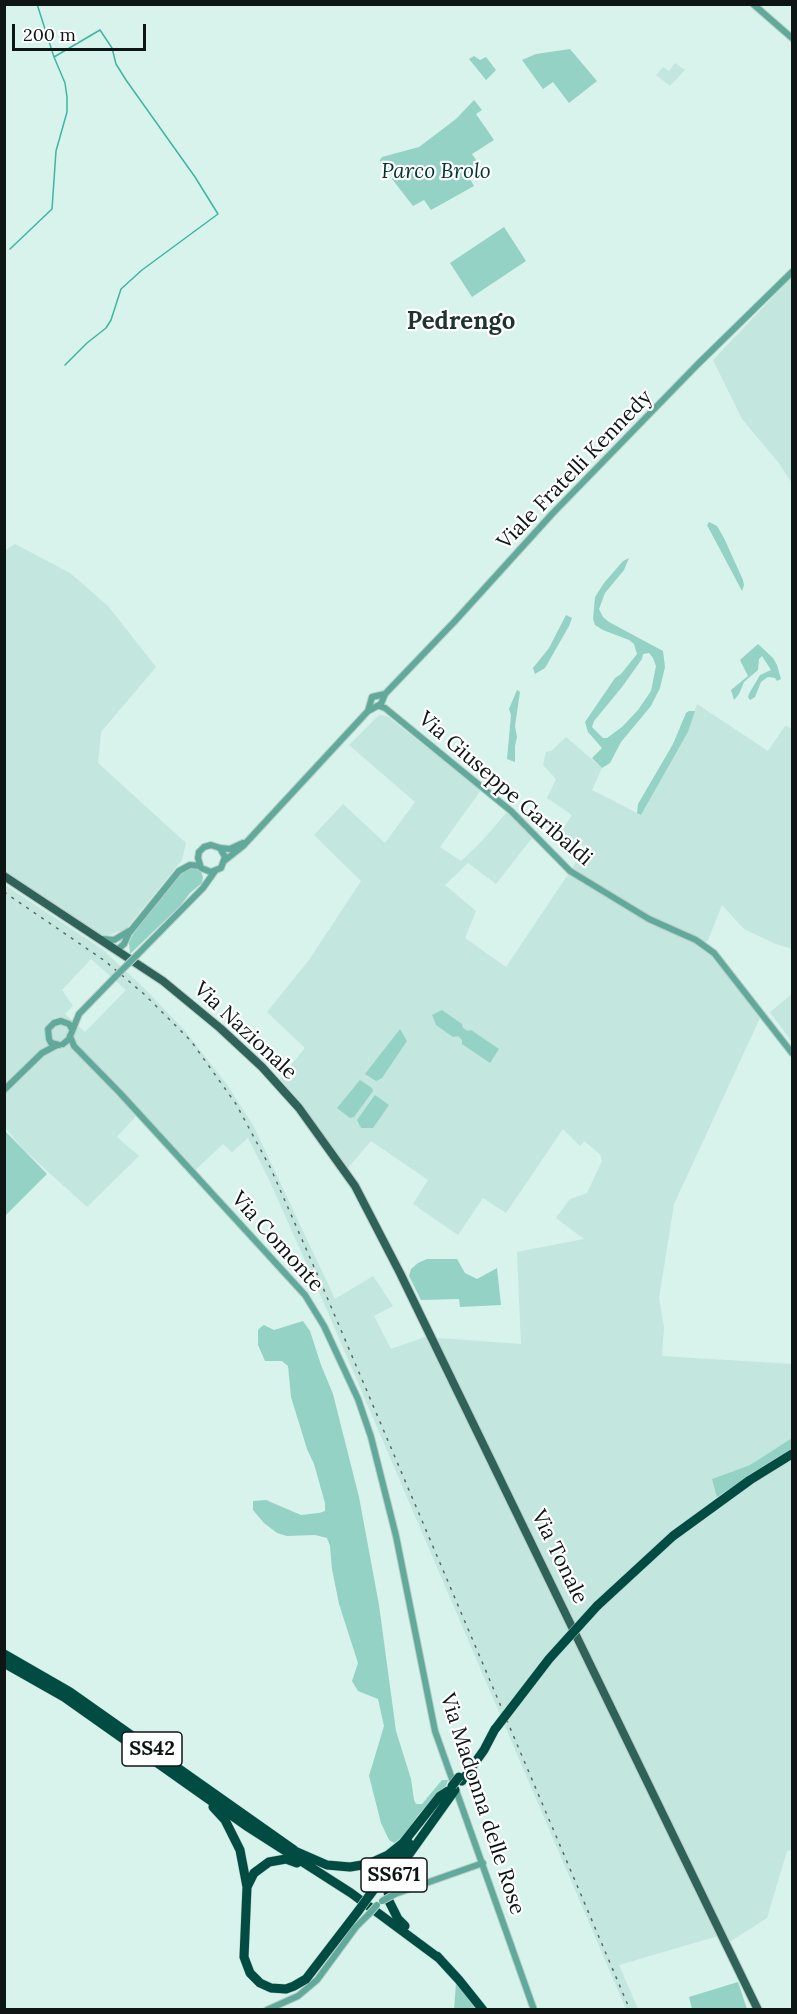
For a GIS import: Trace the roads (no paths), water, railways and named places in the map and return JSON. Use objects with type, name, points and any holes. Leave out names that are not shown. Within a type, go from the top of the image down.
[{"type":"highway","name":"SS671","points":[[148,1756],[157,1766],[212,1806],[225,1820],[240,1850],[247,1887],[244,1951],[246,1964],[256,1981],[271,1988],[291,1987],[306,1979],[549,1659],[597,1606],[649,1557],[707,1510],[792,1454]]},
{"type":"highway","name":"SS42","points":[[4,1654],[70,1692],[295,1851]]},
{"type":"highway","name":"SS42","points":[[4,1663],[64,1697],[247,1827],[351,1893],[440,1959],[483,2010]]},
{"type":"highway","name":"SS671","points":[[440,1959],[398,1919],[391,1908],[388,1890],[394,1875],[452,1789]]},
{"type":"highway","points":[[295,1851],[327,1865],[350,1867],[368,1864],[388,1855],[403,1843],[432,1806],[444,1793],[452,1789]]},
{"type":"highway","points":[[295,1851],[324,1874]]},
{"type":"highway","points":[[247,1887],[254,1873],[262,1866],[273,1860],[286,1859],[304,1866],[343,1893],[351,1893]]},
{"type":"main road","name":"Via Nazionale","points":[[4,876],[146,969],[182,996],[245,1051],[275,1081],[313,1127]]},
{"type":"main road","name":"Via Tonale","points":[[313,1127],[355,1186],[379,1229],[729,1946],[758,2010]]},
{"type":"street","points":[[753,4],[792,38]]},
{"type":"street","name":"Viale Fratelli Kennedy","points":[[381,705],[385,694],[552,514],[698,364],[792,272]]},
{"type":"street","points":[[368,711],[372,697],[385,694]]},
{"type":"street","points":[[377,695],[381,697],[381,705]]},
{"type":"street","points":[[370,701],[372,705],[381,705]]},
{"type":"street","points":[[224,861],[247,842],[368,711],[381,705]]},
{"type":"street","name":"Via Giuseppe Garibaldi","points":[[381,705],[511,811],[570,871],[649,919],[696,940],[714,953],[792,1053]]},
{"type":"street","points":[[117,950],[124,944],[131,931],[179,871],[193,860],[202,848],[214,845],[230,849],[247,842]]},
{"type":"street","points":[[4,1090],[42,1053],[60,1045],[71,1033],[79,1014],[201,890],[215,871],[221,868],[224,853],[220,848]]},
{"type":"street","points":[[198,854],[198,862],[205,878],[201,890]]},
{"type":"street","points":[[179,871],[190,865],[215,871]]},
{"type":"street","points":[[99,938],[114,940],[131,931]]},
{"type":"street","name":"Via Nazionale","points":[[131,931],[128,954],[146,969]]},
{"type":"street","points":[[42,1053],[48,1029],[52,1024],[79,1014]]},
{"type":"street","points":[[47,1036],[51,1043],[74,1046],[69,1024],[62,1021]]},
{"type":"street","name":"Via Comonte","points":[[74,1046],[258,1242],[314,1307],[366,1419],[396,1536]]},
{"type":"street","name":"Via Madonna delle Rose","points":[[396,1536],[435,1731],[534,2010]]},
{"type":"street","points":[[267,2010],[298,1996],[317,1980],[356,1927],[380,1903],[395,1894],[483,1863]]},
{"type":"waterway","points":[[10,249],[52,209],[56,151],[67,112],[65,83],[37,4]]},
{"type":"waterway","points":[[54,57],[100,30],[112,48],[116,64],[126,80],[195,177],[218,214],[142,270],[121,289],[106,328],[65,365]]},
{"type":"railway","points":[[4,892],[105,961],[144,994],[191,1041],[236,1104],[271,1169],[318,1276],[630,2010]]},
{"type":"district","name":"Pedrengo","points":[[461,322]]},
{"type":"park label","name":"Parco Brolo","points":[[436,172]]}]
